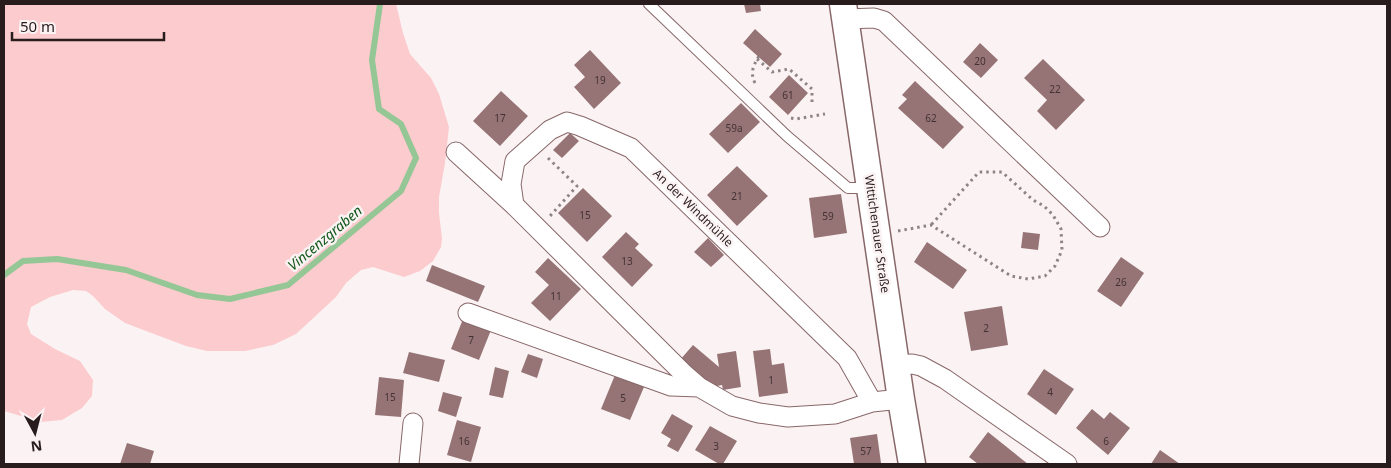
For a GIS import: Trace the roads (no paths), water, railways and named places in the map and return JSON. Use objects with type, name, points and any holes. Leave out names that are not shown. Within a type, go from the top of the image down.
[{"type":"main road","name":"Wittichenauer Straße","points":[[844,11],[912,464]]},
{"type":"street","points":[[844,11],[884,20],[1100,226]]},
{"type":"street","name":"An der Windmühle","points":[[514,205],[511,184],[516,161],[550,130],[567,122],[631,148],[847,358],[872,402]]},
{"type":"street","points":[[456,152],[538,228],[684,374],[699,387],[732,406],[759,413],[788,417],[835,414],[872,402],[901,399]]},
{"type":"street","points":[[468,313],[671,386],[699,387]]},
{"type":"street","points":[[896,365],[912,364],[921,366],[945,378],[1067,464]]},
{"type":"street","points":[[409,464],[413,423]]},
{"type":"lane","points":[[649,4],[787,136],[848,188],[870,188]]},
{"type":"waterway","name":"Vincenzgraben","points":[[4,275],[23,261],[57,259],[126,270],[197,295],[230,299],[288,285],[401,191],[416,158],[401,124],[379,109],[372,60],[380,4]]}]
